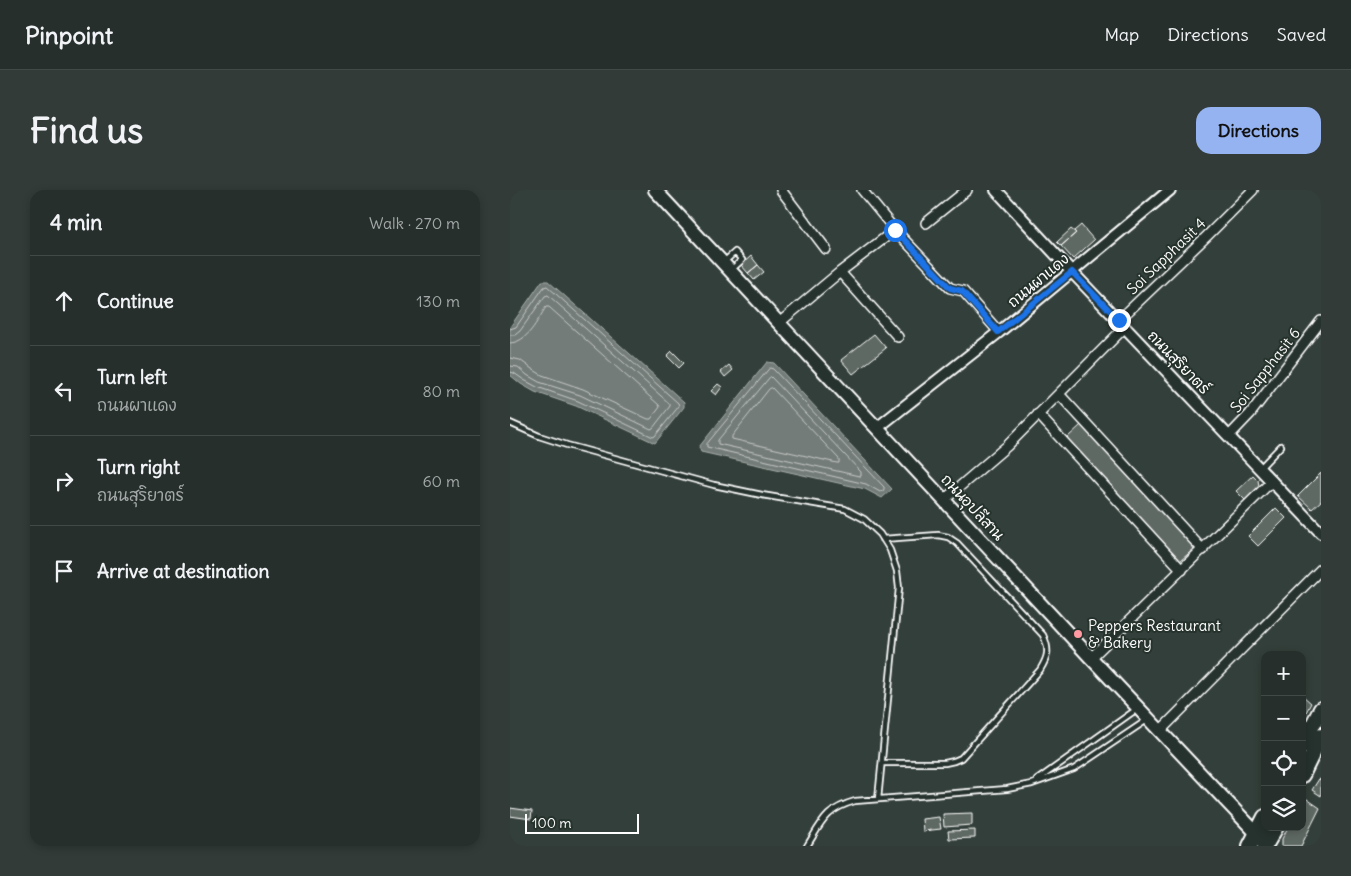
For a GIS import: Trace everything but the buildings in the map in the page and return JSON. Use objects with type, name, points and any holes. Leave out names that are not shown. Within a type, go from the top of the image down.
[{"type":"main road","name":"ถนนอุปลีสาน","points":[[660,192],[726,266],[1266,845]]},
{"type":"main road","points":[[1306,764],[1318,733],[1321,709]]},
{"type":"main road","points":[[1306,743],[1318,733]]},
{"type":"main road","points":[[1250,846],[1261,824]]},
{"type":"main road","points":[[1266,845],[1274,831]]},
{"type":"street","points":[[862,190],[895,230],[950,288],[962,291],[998,332]]},
{"type":"street","points":[[926,223],[967,190]]},
{"type":"street","name":"ถนนสุริยาตร์","points":[[996,190],[1321,533]]},
{"type":"street","name":"ถนนผาแดง","points":[[877,428],[1072,272],[1170,190]]},
{"type":"street","name":"Soi Sapphasit 4","points":[[944,500],[1007,446],[1059,394],[1122,324],[1253,190]]},
{"type":"street","points":[[786,192],[826,248]]},
{"type":"street","points":[[779,323],[840,272],[895,230]]},
{"type":"street","points":[[840,272],[898,337]]},
{"type":"street","name":"Soi Sapphasit 6","points":[[1229,436],[1250,414],[1321,321]]},
{"type":"street","points":[[1059,394],[1202,550]]},
{"type":"street","points":[[1038,414],[1182,570]]},
{"type":"street","points":[[1091,658],[1272,481]]},
{"type":"street","points":[[1160,731],[1321,569]]},
{"type":"lane","points":[[510,424],[567,445],[714,485],[845,509],[864,519],[880,534],[890,550],[897,571],[899,588],[878,799]]},
{"type":"lane","points":[[1260,468],[1282,446]]},
{"type":"lane","points":[[882,763],[944,763],[961,758],[1040,670],[1048,653],[1043,635],[957,543],[948,537],[938,535],[883,539]]},
{"type":"lane","points":[[1032,784],[1138,708]]},
{"type":"lane","points":[[807,846],[831,811],[842,805],[878,799],[1007,789],[1032,784],[1074,769],[1149,719]]},
{"type":"water","points":[[542,281],[548,281],[684,402],[684,407],[655,443],[576,406],[535,392],[510,375],[510,327]]},
{"type":"water","points":[[767,362],[774,363],[892,489],[882,498],[865,489],[701,452],[699,447]]},
{"type":"place","name":"Peppers Restaurant & Bakery","points":[[1078,634]]},
{"type":"route","points":[[895,230],[950,288],[962,291],[998,332],[1072,272],[1119,320]]}]
